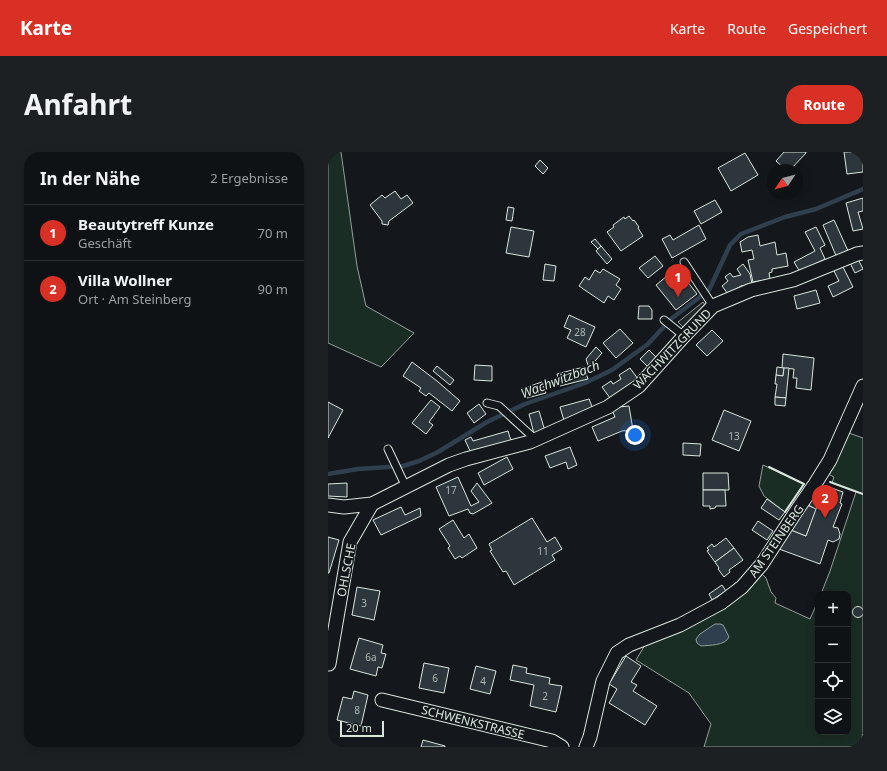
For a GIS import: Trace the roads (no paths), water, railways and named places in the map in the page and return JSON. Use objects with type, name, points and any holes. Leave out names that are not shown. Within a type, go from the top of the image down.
[{"type":"street","name":"WACHWITZGRUND","points":[[328,505],[344,507],[372,504],[449,465],[536,440],[608,408],[639,386],[684,336],[711,302],[751,290],[793,280],[857,254],[863,253]]},
{"type":"street","name":"AM STEINBERG","points":[[586,747],[590,737],[604,681],[617,653],[629,645],[680,625],[721,603],[742,587],[762,564],[797,510],[816,484],[830,460],[863,386]]},
{"type":"street","name":"OHLSCHE","points":[[329,664],[350,542],[372,504]]},
{"type":"street","name":"SCHWENKSTRASSE","points":[[382,700],[552,741],[562,747]]},
{"type":"lane","points":[[684,262],[711,302]]},
{"type":"lane","points":[[664,320],[684,336]]},
{"type":"lane","points":[[488,403],[499,406],[536,440]]},
{"type":"lane","points":[[388,449],[406,487]]},
{"type":"water","points":[[715,624],[723,625],[729,637],[727,640],[720,644],[712,645],[701,646],[697,643],[696,639],[700,634]]},
{"type":"waterway","name":"Wachwitzbach","points":[[328,474],[358,469],[403,466],[419,461],[438,452],[487,422],[525,404],[585,383],[612,370],[648,344],[671,319],[709,290],[730,245],[741,234],[785,217],[816,209],[863,189]]},
{"type":"place","name":"Beautytreff Kunze","points":[[678,297]]},
{"type":"place","name":"Villa Wollner","points":[[825,518]]}]
